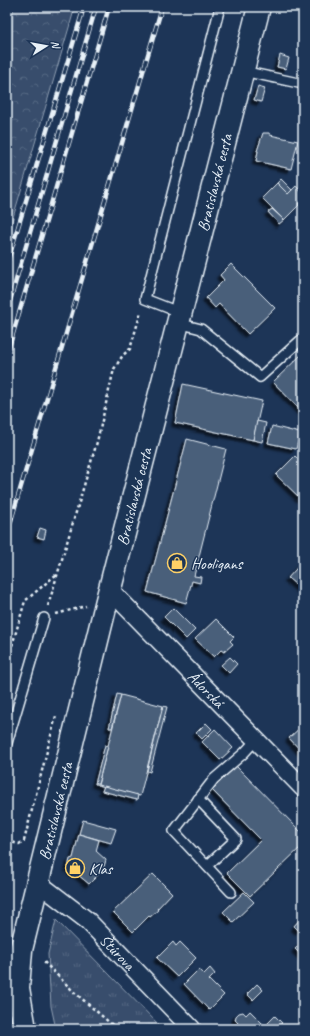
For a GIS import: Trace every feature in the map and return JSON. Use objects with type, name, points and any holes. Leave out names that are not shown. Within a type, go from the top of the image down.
[{"type":"street","name":"Bratislavská cesta","points":[[25,1029],[13,994],[21,950],[108,597],[259,7]]},
{"type":"street","name":"Ádorská","points":[[108,597],[256,740],[303,788]]},
{"type":"street","name":"Štúrova","points":[[37,882],[88,921],[192,1029]]},
{"type":"lane","points":[[220,7],[145,299],[201,329],[260,377],[303,338]]},
{"type":"lane","points":[[243,71],[303,84]]},
{"type":"lane","points":[[7,743],[44,618]]},
{"type":"lane","points":[[231,892],[174,831],[214,779],[244,753],[256,740]]},
{"type":"lane","points":[[198,799],[236,839],[207,866]]},
{"type":"path","points":[[44,618],[97,442],[114,369],[123,355],[130,349],[145,299]]},
{"type":"path","points":[[7,663],[25,601],[58,573]]},
{"type":"path","points":[[44,618],[85,606],[108,597]]},
{"type":"path","points":[[83,614],[85,606]]},
{"type":"path","points":[[7,841],[19,844],[24,841],[57,712]]},
{"type":"path","points":[[44,962],[74,992],[117,1029]]},
{"type":"green space","points":[[13,7],[75,7],[7,238],[7,111],[11,104]]},
{"type":"green space","points":[[56,920],[163,1029],[56,1029],[51,1006],[48,954]]},
{"type":"building","points":[[280,55],[289,58],[286,69],[277,67]]},
{"type":"building","points":[[258,86],[265,88],[261,102],[254,100]]},
{"type":"building","points":[[263,133],[269,133],[270,135],[298,141],[291,169],[256,161],[257,151]]},
{"type":"building","points":[[281,179],[292,190],[288,194],[277,183]]},
{"type":"building","points":[[277,183],[288,194],[296,186],[303,194],[303,199],[298,204],[299,205],[284,220],[262,198]]},
{"type":"building","points":[[272,209],[284,220],[279,224],[268,212]]},
{"type":"building","points":[[231,264],[275,308],[248,334],[219,304],[215,308],[206,298],[224,280],[220,275]]},
{"type":"building","points":[[303,353],[303,413],[273,382]]},
{"type":"building","points":[[183,384],[262,401],[253,440],[175,423]]},
{"type":"building","points":[[257,421],[266,423],[262,442],[253,440]]},
{"type":"building","points":[[272,426],[300,433],[296,449],[268,443]]},
{"type":"building","points":[[187,439],[226,449],[194,576],[201,577],[200,583],[192,581],[186,603],[147,592]]},
{"type":"building","points":[[295,456],[303,464],[303,497],[301,499],[276,475]]},
{"type":"building","points":[[40,528],[46,530],[44,539],[37,537]]},
{"type":"building","points":[[303,561],[303,591],[288,578]]},
{"type":"building","points":[[173,608],[195,630],[186,639],[164,617]]},
{"type":"building","points":[[216,619],[234,637],[230,641],[233,644],[224,652],[221,650],[214,657],[195,639]]},
{"type":"building","points":[[230,657],[237,664],[229,673],[221,665]]},
{"type":"building","points":[[117,694],[121,695],[112,728],[109,728]]},
{"type":"building","points":[[121,695],[163,706],[140,796],[98,785]]},
{"type":"building","points":[[163,706],[167,707],[150,772],[147,771]]},
{"type":"building","points":[[206,723],[212,729],[202,739],[196,733]]},
{"type":"building","points":[[303,725],[303,753],[289,738]]},
{"type":"building","points":[[215,729],[233,748],[220,760],[202,742]]},
{"type":"building","points":[[105,745],[108,746],[98,784],[95,784]]},
{"type":"building","points":[[236,766],[303,834],[303,845],[250,896],[227,873],[261,840],[212,790]]},
{"type":"building","points":[[104,786],[138,795],[137,800],[102,791]]},
{"type":"building","points":[[83,820],[116,829],[111,843],[79,834]]},
{"type":"building","points":[[79,834],[99,840],[96,851],[106,860],[103,870],[89,884],[68,868],[70,859],[73,858]]},
{"type":"building","points":[[153,874],[172,893],[157,909],[158,910],[150,917],[149,916],[133,932],[113,912]]},
{"type":"building","points":[[244,892],[254,902],[233,922],[223,912]]},
{"type":"building","points":[[301,918],[303,920],[303,927],[299,931],[294,926]]},
{"type":"building","points":[[303,941],[303,957],[295,949]]},
{"type":"building","points":[[173,942],[176,946],[180,942],[196,958],[177,977],[157,958]]},
{"type":"building","points":[[210,968],[215,974],[209,980],[224,995],[209,1010],[184,984],[199,969],[204,974]]},
{"type":"building","points":[[257,984],[263,990],[253,1000],[247,994]]},
{"type":"building","points":[[250,1011],[265,1026],[275,1016],[282,1023],[275,1029],[232,1029],[238,1023],[235,1020],[239,1013],[243,1012],[246,1015]]},
{"type":"railway","points":[[7,264],[84,7]]},
{"type":"railway","points":[[7,311],[96,7]]},
{"type":"railway","points":[[7,354],[109,7]]},
{"type":"railway","points":[[7,534],[162,7]]},
{"type":"place","name":"Hooligans","points":[[177,563]]},
{"type":"place","name":"Klas","points":[[75,868]]}]
